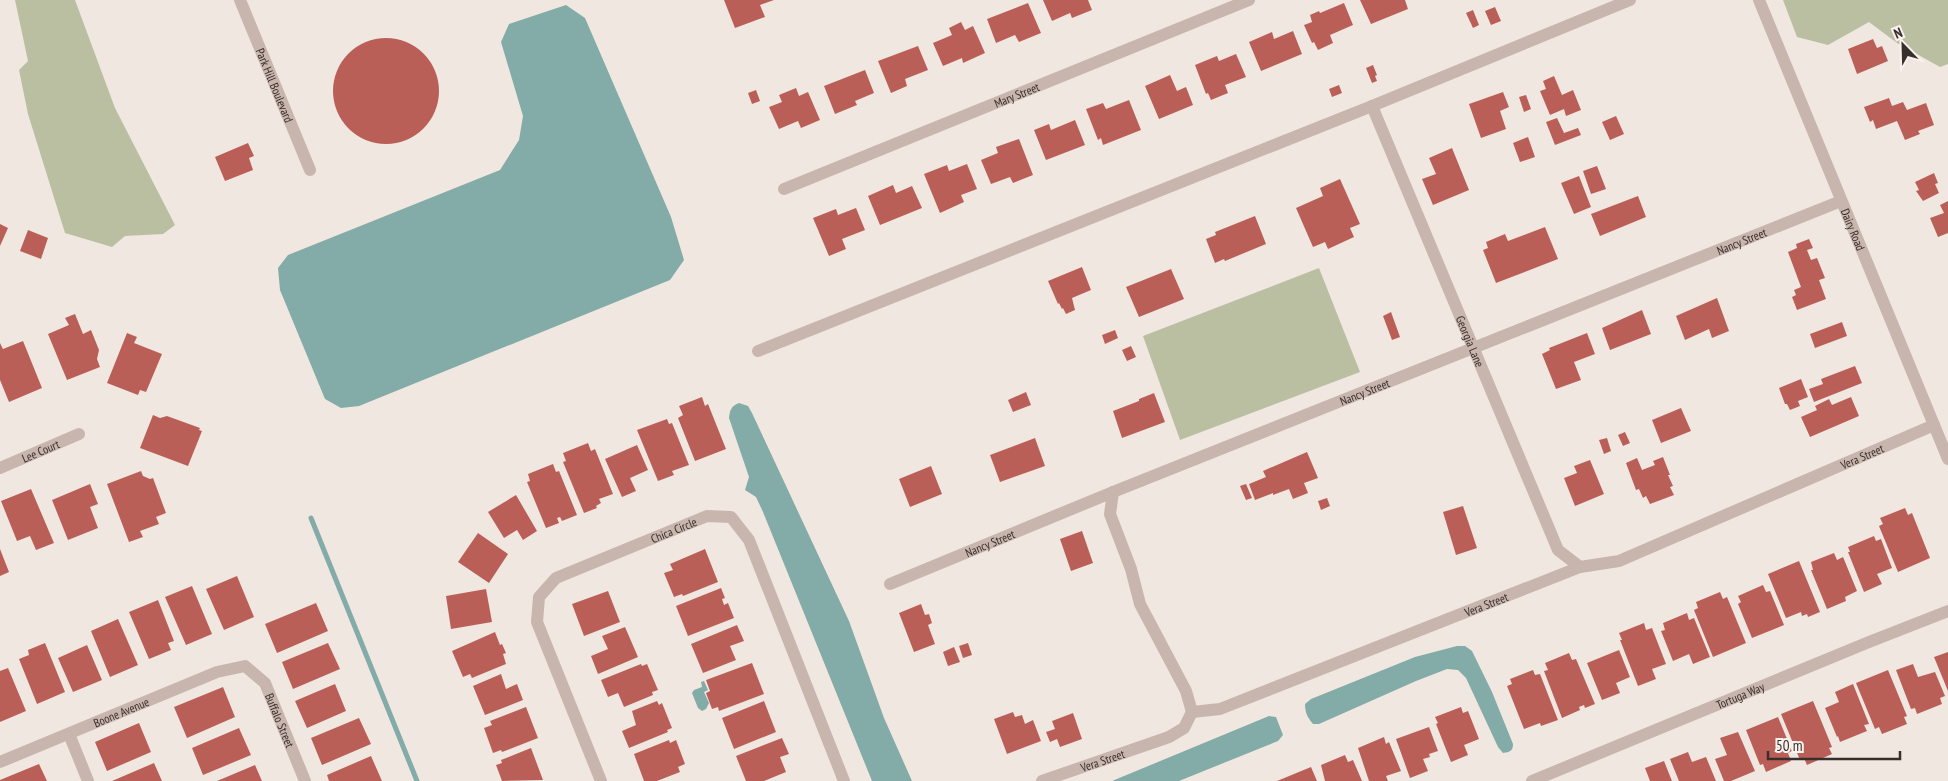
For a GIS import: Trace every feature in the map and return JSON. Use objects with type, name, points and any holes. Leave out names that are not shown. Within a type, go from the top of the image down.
[{"type":"street","name":"Park Hill Boulevard","points":[[240,0],[310,170]]},
{"type":"street","name":"Mary Street","points":[[784,188],[1249,0]]},
{"type":"street","points":[[758,351],[1372,106],[1630,0]]},
{"type":"street","name":"Dairy Road","points":[[1758,0],[1948,459]]},
{"type":"street","name":"Georgia Lane","points":[[1372,106],[1558,550],[1580,568]]},
{"type":"street","name":"Nancy Street","points":[[890,584],[1113,492],[1841,201]]},
{"type":"street","name":"Vera Street","points":[[1042,781],[1170,737],[1184,728],[1192,712],[1220,709],[1580,568],[1619,561],[1934,425]]},
{"type":"street","name":"Lee Court","points":[[0,468],[79,434]]},
{"type":"street","points":[[1113,492],[1110,514],[1132,569],[1140,604],[1186,691],[1192,712]]},
{"type":"street","name":"Chica Circle","points":[[600,781],[537,622],[538,597],[556,578],[707,516],[731,517],[749,540],[844,781]]},
{"type":"street","name":"Tortuga Way","points":[[1532,781],[1948,611]]},
{"type":"street","name":"Boone Avenue","points":[[0,762],[217,672],[245,666]]},
{"type":"street","name":"Buffalo Street","points":[[245,666],[265,683],[305,781]]},
{"type":"street","points":[[69,734],[88,781]]},
{"type":"green space","points":[[15,0],[75,0],[115,108],[175,225],[163,234],[125,236],[112,247],[65,233],[28,114],[19,70],[28,61]]},
{"type":"green space","points":[[1783,0],[1948,0],[1948,64],[1940,67],[1897,43],[1869,22],[1828,45],[1797,37]]},
{"type":"green space","points":[[1319,268],[1360,372],[1180,440],[1143,336]]},
{"type":"water","points":[[566,5],[585,18],[671,217],[684,260],[670,280],[359,406],[341,408],[325,399],[280,290],[278,268],[288,255],[500,170],[519,140],[523,116],[501,42],[509,24]]},
{"type":"water","points":[[739,403],[748,406],[752,413],[849,621],[884,718],[912,781],[872,781],[763,512],[756,497],[745,490],[749,477],[729,418],[731,409]]},
{"type":"water","points":[[1457,646],[1465,646],[1472,651],[1492,692],[1513,744],[1512,750],[1509,752],[1503,753],[1498,747],[1466,678],[1458,670],[1447,669],[1416,681],[1319,724],[1313,724],[1307,715],[1305,704],[1311,699],[1415,657]]},
{"type":"water","points":[[704,681],[708,690],[704,692],[709,703],[706,709],[702,711],[698,708],[692,693],[694,690],[702,687],[701,682]]},
{"type":"water","points":[[1269,716],[1276,717],[1283,735],[1278,741],[1179,781],[1112,781]]},
{"type":"building","points":[[724,0],[774,0],[760,5],[765,17],[735,28]]},
{"type":"building","points":[[1043,0],[1088,0],[1092,10],[1072,18],[1070,13],[1052,21]]},
{"type":"building","points":[[1360,0],[1405,0],[1408,9],[1371,24]]},
{"type":"building","points":[[1028,3],[1041,33],[1019,42],[1015,35],[996,43],[987,19]]},
{"type":"building","points":[[1344,3],[1353,25],[1330,35],[1333,43],[1318,50],[1314,42],[1312,43],[1304,25],[1312,22],[1310,15]]},
{"type":"building","points":[[1495,7],[1501,21],[1491,25],[1485,11]]},
{"type":"building","points":[[1473,10],[1479,25],[1473,28],[1466,13]]},
{"type":"building","points":[[961,22],[965,30],[973,26],[985,53],[963,63],[962,58],[943,66],[933,43],[952,35],[949,28]]},
{"type":"building","points":[[1293,31],[1302,54],[1261,71],[1249,42],[1272,32],[1274,39]]},
{"type":"building","points":[[386,38],[406,42],[423,54],[435,71],[439,91],[435,111],[423,128],[406,140],[386,144],[366,140],[349,128],[337,111],[333,91],[337,71],[349,54],[366,42]]},
{"type":"building","points":[[1873,39],[1877,48],[1882,46],[1888,61],[1857,74],[1848,49]]},
{"type":"building","points":[[918,46],[928,70],[905,79],[907,86],[891,93],[878,61]]},
{"type":"building","points":[[1236,54],[1246,77],[1225,85],[1228,93],[1211,100],[1208,93],[1206,94],[1195,65],[1217,56],[1219,61]]},
{"type":"building","points":[[1373,65],[1377,81],[1372,83],[1366,68]]},
{"type":"building","points":[[865,70],[874,93],[855,101],[857,105],[835,114],[824,86]]},
{"type":"building","points":[[1170,75],[1177,91],[1186,87],[1193,105],[1159,119],[1145,86]]},
{"type":"building","points":[[1554,76],[1562,95],[1573,90],[1581,110],[1566,116],[1564,109],[1550,115],[1540,91],[1546,89],[1543,81]]},
{"type":"building","points":[[1339,85],[1342,93],[1332,97],[1329,89]]},
{"type":"building","points":[[796,88],[799,96],[808,92],[820,120],[801,128],[798,121],[779,129],[769,107],[782,102],[779,95]]},
{"type":"building","points":[[756,90],[760,101],[752,104],[748,93]]},
{"type":"building","points":[[1503,92],[1509,107],[1500,111],[1506,129],[1481,138],[1469,104]]},
{"type":"building","points":[[1526,95],[1531,109],[1524,112],[1519,97]]},
{"type":"building","points":[[1889,98],[1892,106],[1903,102],[1907,110],[1926,103],[1934,125],[1918,131],[1920,134],[1905,140],[1897,121],[1876,129],[1873,120],[1870,122],[1864,107]]},
{"type":"building","points":[[1129,100],[1141,130],[1103,145],[1101,138],[1098,140],[1086,109],[1103,103],[1106,109]]},
{"type":"building","points":[[1616,116],[1624,134],[1610,140],[1602,122]]},
{"type":"building","points":[[1557,118],[1564,133],[1578,128],[1581,135],[1555,145],[1546,122]]},
{"type":"building","points":[[1075,120],[1085,145],[1046,160],[1034,130],[1049,124],[1051,130]]},
{"type":"building","points":[[1528,137],[1535,157],[1520,162],[1513,143]]},
{"type":"building","points":[[1019,139],[1033,175],[1013,183],[1010,177],[991,184],[981,160],[998,153],[996,147]]},
{"type":"building","points":[[248,143],[254,156],[249,158],[253,170],[225,181],[215,157]]},
{"type":"building","points":[[1452,148],[1469,190],[1433,205],[1422,179],[1436,174],[1429,158]]},
{"type":"building","points":[[967,164],[977,189],[961,195],[964,202],[940,213],[924,174],[947,165],[949,171]]},
{"type":"building","points":[[1597,166],[1606,189],[1591,194],[1583,171]]},
{"type":"building","points":[[1934,173],[1938,183],[1935,184],[1939,193],[1923,201],[1916,191],[1919,190],[1915,182]]},
{"type":"building","points":[[1579,176],[1591,207],[1574,214],[1561,183]]},
{"type":"building","points":[[1340,179],[1360,224],[1350,228],[1354,237],[1328,249],[1325,242],[1313,247],[1296,208],[1323,196],[1320,188]]},
{"type":"building","points":[[893,185],[896,193],[912,186],[922,208],[880,225],[868,196]]},
{"type":"building","points":[[1638,196],[1646,217],[1600,236],[1591,214]]},
{"type":"building","points":[[1948,201],[1948,233],[1938,237],[1930,218],[1944,213],[1940,205]]},
{"type":"building","points":[[856,208],[865,230],[842,239],[846,249],[829,256],[813,218],[836,209],[838,215]]},
{"type":"building","points":[[1255,216],[1266,244],[1225,261],[1224,259],[1215,263],[1206,239],[1216,235],[1215,232]]},
{"type":"building","points":[[0,224],[8,228],[0,246]]},
{"type":"building","points":[[1545,227],[1558,259],[1496,283],[1483,250],[1488,248],[1486,242],[1505,234],[1508,241]]},
{"type":"building","points":[[28,230],[48,238],[41,259],[20,251]]},
{"type":"building","points":[[1809,239],[1813,248],[1807,250],[1811,260],[1817,258],[1825,278],[1819,280],[1826,299],[1797,310],[1792,297],[1796,295],[1794,290],[1801,287],[1788,252],[1797,248],[1796,244]]},
{"type":"building","points":[[1082,267],[1091,290],[1072,298],[1075,310],[1066,314],[1058,304],[1048,281]]},
{"type":"building","points":[[1171,269],[1184,299],[1139,317],[1126,287]]},
{"type":"building","points":[[1717,298],[1729,331],[1712,338],[1709,329],[1685,340],[1676,316]]},
{"type":"building","points":[[1642,310],[1651,334],[1610,350],[1602,328]]},
{"type":"building","points":[[1391,312],[1400,337],[1392,340],[1383,316]]},
{"type":"building","points":[[75,314],[83,334],[91,330],[99,350],[97,359],[100,367],[67,380],[48,334],[69,325],[65,318]]},
{"type":"building","points":[[1842,322],[1847,336],[1815,348],[1810,334]]},
{"type":"building","points":[[1115,330],[1118,338],[1105,344],[1102,335]]},
{"type":"building","points":[[127,333],[137,337],[134,343],[162,354],[146,392],[140,390],[138,395],[107,383]]},
{"type":"building","points":[[1587,333],[1595,354],[1574,362],[1581,380],[1556,389],[1542,354],[1550,350],[1549,348]]},
{"type":"building","points":[[23,341],[42,388],[9,402],[0,380],[0,343],[3,349]]},
{"type":"building","points":[[1131,346],[1136,357],[1127,361],[1122,350]]},
{"type":"building","points":[[1855,366],[1862,383],[1814,402],[1809,389],[1823,384],[1821,379]]},
{"type":"building","points":[[1801,379],[1808,397],[1798,401],[1800,406],[1790,410],[1787,404],[1785,404],[1779,388]]},
{"type":"building","points":[[1026,392],[1031,405],[1013,412],[1008,400]]},
{"type":"building","points":[[1154,393],[1165,422],[1122,438],[1113,411]]},
{"type":"building","points":[[702,397],[705,406],[708,404],[726,449],[695,461],[678,418],[683,415],[679,406]]},
{"type":"building","points":[[1851,397],[1859,416],[1810,437],[1801,417],[1817,410],[1815,406],[1829,399],[1832,405]]},
{"type":"building","points":[[1681,408],[1691,431],[1661,443],[1652,420]]},
{"type":"building","points":[[153,415],[160,418],[167,416],[200,428],[199,430],[202,431],[188,466],[140,448]]},
{"type":"building","points":[[667,419],[669,424],[672,423],[689,465],[672,471],[674,475],[658,481],[637,430]]},
{"type":"building","points":[[1625,432],[1630,443],[1623,446],[1618,435]]},
{"type":"building","points":[[1035,438],[1045,466],[1000,482],[990,455]]},
{"type":"building","points":[[1607,438],[1611,451],[1604,454],[1599,440]]},
{"type":"building","points":[[588,443],[591,451],[595,449],[613,494],[599,499],[601,503],[596,506],[597,508],[584,513],[563,462],[566,461],[563,453]]},
{"type":"building","points":[[637,445],[648,470],[630,478],[636,491],[622,497],[605,459]]},
{"type":"building","points":[[1307,452],[1318,478],[1304,483],[1308,493],[1293,499],[1289,489],[1255,500],[1249,484],[1266,477],[1263,471]]},
{"type":"building","points":[[1663,457],[1670,475],[1668,475],[1673,486],[1670,487],[1674,495],[1650,504],[1646,496],[1643,498],[1639,489],[1636,490],[1626,463],[1637,458],[1642,470],[1655,465],[1653,461]]},
{"type":"building","points":[[1590,460],[1604,494],[1575,506],[1564,478],[1577,473],[1574,466]]},
{"type":"building","points":[[553,464],[556,472],[559,471],[577,515],[562,521],[560,517],[557,518],[559,523],[546,528],[527,482],[530,481],[528,474]]},
{"type":"building","points":[[931,466],[942,494],[910,507],[899,479]]},
{"type":"building","points":[[141,471],[143,476],[150,479],[153,478],[166,513],[156,517],[159,524],[140,531],[143,537],[129,542],[107,484]]},
{"type":"building","points":[[90,484],[98,504],[90,507],[98,528],[68,540],[52,500]]},
{"type":"building","points":[[1246,484],[1252,498],[1246,500],[1240,486]]},
{"type":"building","points":[[31,489],[54,543],[36,550],[30,536],[17,541],[1,501]]},
{"type":"building","points":[[516,495],[537,531],[523,540],[517,530],[504,538],[488,512]]},
{"type":"building","points":[[1327,498],[1330,506],[1321,510],[1318,501]]},
{"type":"building","points":[[1463,506],[1477,548],[1456,555],[1443,512]]},
{"type":"building","points":[[1905,508],[1908,515],[1912,513],[1930,558],[1898,572],[1879,526],[1883,524],[1880,518]]},
{"type":"building","points":[[1082,531],[1093,563],[1071,571],[1060,539]]},
{"type":"building","points":[[478,533],[508,554],[489,583],[458,562]]},
{"type":"building","points":[[1874,536],[1876,541],[1881,539],[1892,568],[1877,574],[1882,584],[1864,592],[1848,552],[1850,552],[1848,547]]},
{"type":"building","points":[[0,549],[9,572],[0,576]]},
{"type":"building","points":[[705,549],[718,582],[683,596],[682,594],[674,597],[664,573],[673,570],[670,564]]},
{"type":"building","points":[[1834,553],[1837,560],[1843,557],[1857,591],[1845,597],[1846,601],[1827,609],[1811,570],[1813,570],[1811,562]]},
{"type":"building","points":[[1799,561],[1820,612],[1808,617],[1807,614],[1802,616],[1801,612],[1786,618],[1768,574]]},
{"type":"building","points":[[237,576],[254,617],[224,630],[206,589]]},
{"type":"building","points":[[1763,585],[1766,592],[1770,591],[1784,625],[1752,638],[1738,604],[1741,602],[1738,596]]},
{"type":"building","points":[[192,586],[212,634],[186,645],[165,597]]},
{"type":"building","points":[[721,588],[725,598],[722,599],[724,605],[728,603],[734,618],[688,636],[676,606]]},
{"type":"building","points":[[486,589],[492,622],[451,629],[446,596]]},
{"type":"building","points":[[608,591],[620,622],[584,636],[572,604]]},
{"type":"building","points":[[1720,592],[1723,599],[1727,597],[1746,643],[1713,657],[1694,610],[1698,608],[1696,602]]},
{"type":"building","points":[[158,600],[174,641],[168,643],[171,650],[149,659],[129,612]]},
{"type":"building","points":[[316,603],[328,631],[277,653],[265,624]]},
{"type":"building","points":[[921,604],[925,615],[929,614],[932,623],[928,625],[935,644],[914,652],[899,613]]},
{"type":"building","points":[[1687,613],[1689,620],[1694,618],[1710,657],[1693,664],[1689,654],[1673,661],[1661,631],[1665,630],[1663,623]]},
{"type":"building","points":[[118,619],[138,665],[110,677],[91,631]]},
{"type":"building","points":[[1644,623],[1646,630],[1652,628],[1666,664],[1652,669],[1656,679],[1638,686],[1619,633]]},
{"type":"building","points":[[737,625],[744,641],[730,646],[736,660],[703,673],[691,644]]},
{"type":"building","points":[[625,627],[638,657],[598,674],[591,656],[608,649],[602,636]]},
{"type":"building","points":[[495,632],[500,645],[502,644],[506,653],[503,654],[506,664],[472,678],[470,674],[463,677],[452,651]]},
{"type":"building","points":[[45,643],[65,692],[37,704],[19,659],[29,655],[28,650]]},
{"type":"building","points":[[328,643],[340,669],[293,689],[282,662]]},
{"type":"building","points":[[968,643],[972,655],[963,658],[959,646]]},
{"type":"building","points":[[87,645],[102,680],[73,692],[58,658]]},
{"type":"building","points":[[954,647],[960,662],[948,666],[943,652]]},
{"type":"building","points":[[1619,650],[1630,677],[1616,683],[1620,693],[1602,700],[1587,663]]},
{"type":"building","points":[[1948,652],[1948,691],[1934,657]]},
{"type":"building","points":[[1569,653],[1572,660],[1576,659],[1595,704],[1585,708],[1584,705],[1579,707],[1580,710],[1562,718],[1544,671],[1548,670],[1545,663]]},
{"type":"building","points":[[752,663],[764,694],[719,711],[718,707],[712,709],[706,693],[710,691],[706,680]]},
{"type":"building","points":[[641,664],[642,666],[647,664],[658,690],[652,692],[653,695],[624,707],[618,693],[608,697],[601,680]]},
{"type":"building","points":[[1913,664],[1918,677],[1935,672],[1945,696],[1940,698],[1942,704],[1917,714],[1915,708],[1911,709],[1896,670]]},
{"type":"building","points":[[8,668],[26,711],[0,722],[0,671]]},
{"type":"building","points":[[1533,670],[1535,675],[1540,674],[1558,720],[1541,726],[1540,723],[1524,729],[1507,686],[1512,684],[1510,679]]},
{"type":"building","points":[[1888,670],[1907,716],[1904,717],[1907,724],[1882,734],[1879,727],[1875,729],[1856,683]]},
{"type":"building","points":[[501,674],[506,689],[517,684],[523,700],[485,715],[473,686]]},
{"type":"building","points":[[335,684],[346,711],[307,728],[295,701]]},
{"type":"building","points":[[1853,684],[1869,724],[1864,725],[1867,731],[1840,742],[1825,708],[1839,702],[1835,692]]},
{"type":"building","points":[[223,687],[235,717],[187,738],[174,707]]},
{"type":"building","points":[[657,701],[659,705],[662,703],[672,728],[667,730],[668,732],[629,748],[622,731],[636,725],[632,711]]},
{"type":"building","points":[[764,701],[776,732],[734,749],[722,718]]},
{"type":"building","points":[[1813,701],[1832,747],[1829,748],[1832,754],[1807,765],[1804,758],[1800,760],[1781,714]]},
{"type":"building","points":[[526,707],[538,738],[502,752],[501,750],[493,753],[484,728],[492,725],[490,721]]},
{"type":"building","points":[[1461,707],[1463,713],[1468,711],[1479,739],[1464,745],[1468,755],[1451,762],[1435,717]]},
{"type":"building","points":[[1013,712],[1015,717],[1022,715],[1025,724],[1033,720],[1041,741],[1007,754],[994,719]]},
{"type":"building","points":[[1073,713],[1082,739],[1060,747],[1057,739],[1050,742],[1046,732],[1055,729],[1052,721]]},
{"type":"building","points":[[1778,717],[1792,751],[1788,753],[1791,761],[1766,772],[1763,764],[1760,765],[1746,730]]},
{"type":"building","points":[[359,718],[371,744],[322,765],[311,738]]},
{"type":"building","points":[[139,723],[151,752],[107,771],[95,742]]},
{"type":"building","points":[[1429,727],[1438,751],[1429,754],[1430,757],[1423,759],[1428,771],[1410,778],[1396,739]]},
{"type":"building","points":[[239,728],[251,755],[203,775],[192,748]]},
{"type":"building","points":[[1738,732],[1755,771],[1731,781],[1724,781],[1715,759],[1727,755],[1720,738]]},
{"type":"building","points":[[1384,737],[1386,744],[1389,742],[1401,771],[1386,776],[1388,781],[1369,781],[1358,748]]},
{"type":"building","points":[[782,738],[789,754],[780,757],[786,772],[764,781],[746,781],[736,756]]},
{"type":"building","points":[[669,740],[670,743],[676,740],[685,764],[678,767],[680,772],[657,781],[644,781],[634,754]]},
{"type":"building","points":[[531,748],[543,780],[502,781],[496,765],[502,763],[501,760]]},
{"type":"building","points":[[1688,752],[1692,762],[1706,757],[1716,781],[1679,781],[1670,759]]},
{"type":"building","points":[[1345,755],[1348,762],[1353,760],[1362,781],[1325,781],[1321,765]]},
{"type":"building","points":[[371,756],[382,781],[329,781],[327,775]]},
{"type":"building","points":[[1664,761],[1672,781],[1650,781],[1645,768]]},
{"type":"building","points":[[154,763],[162,781],[112,781]]},
{"type":"building","points":[[39,764],[47,781],[0,781],[0,780]]},
{"type":"building","points":[[255,765],[262,781],[217,781]]},
{"type":"building","points":[[1311,767],[1317,781],[1277,781]]},
{"type":"waterway","points":[[311,518],[417,781]]}]
